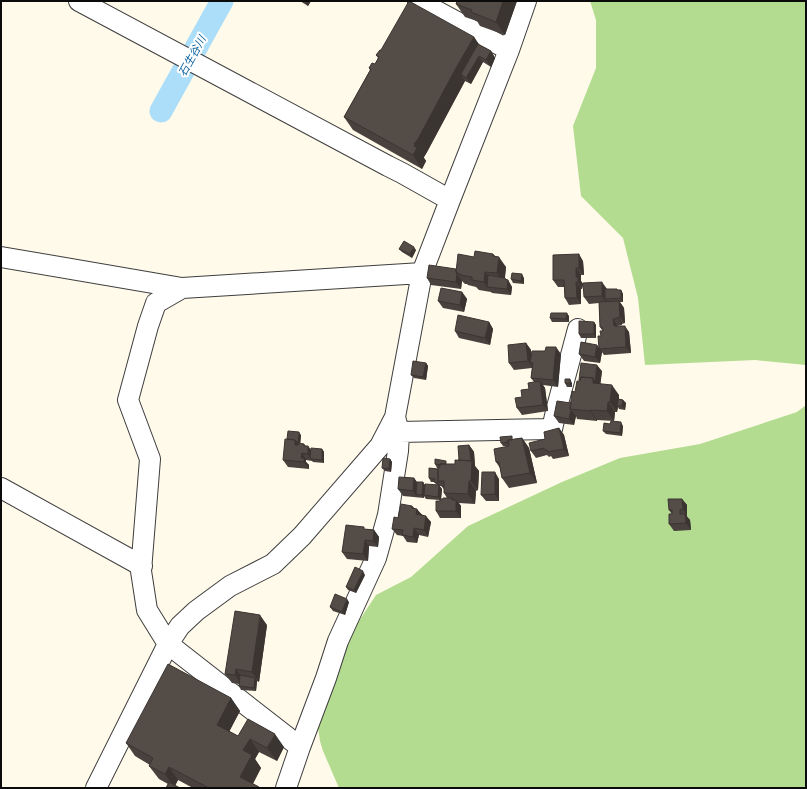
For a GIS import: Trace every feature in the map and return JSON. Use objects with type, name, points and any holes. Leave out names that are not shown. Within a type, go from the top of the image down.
[{"type":"street","points":[[79,1],[450,200]]},
{"type":"street","points":[[418,1],[509,50]]},
{"type":"street","points":[[286,788],[326,678],[338,640],[376,558],[388,515],[398,452],[397,424],[422,273],[509,50],[526,1]]},
{"type":"street","points":[[1,257],[182,288],[422,273]]},
{"type":"street","points":[[182,288],[156,303],[148,326],[128,400],[150,459],[141,571],[147,610],[168,644],[300,747]]},
{"type":"street","points":[[397,424],[552,429],[556,407],[578,328]]},
{"type":"street","points":[[96,788],[168,644],[180,626],[196,611],[230,586],[273,564],[302,536],[380,446],[397,424]]},
{"type":"street","points":[[1,488],[142,566]]},
{"type":"green space","points":[[590,1],[806,1],[806,365],[755,360],[645,365],[638,298],[623,238],[581,196],[573,126],[596,68],[596,20]]},
{"type":"green space","points":[[806,405],[806,788],[339,788],[320,741],[314,702],[351,633],[376,595],[411,577],[468,526],[562,482],[620,458],[700,444],[797,412]]},
{"type":"building","points":[[409,1],[474,37],[414,144],[417,148],[413,155],[344,117],[371,69],[369,68],[372,63],[375,64],[379,57],[376,55],[381,50]]},
{"type":"building","points":[[457,1],[503,1],[496,22],[456,4]]},
{"type":"building","points":[[478,44],[491,51],[486,60],[479,56],[466,78],[461,74]]},
{"type":"building","points":[[404,241],[414,247],[410,254],[399,249]]},
{"type":"building","points":[[475,251],[493,254],[493,256],[499,257],[497,273],[485,272],[484,282],[472,280],[472,277],[461,275],[456,272],[458,254],[474,257]]},
{"type":"building","points":[[579,254],[579,268],[576,268],[576,277],[578,277],[578,282],[576,282],[577,298],[565,298],[564,280],[553,280],[553,255]]},
{"type":"building","points":[[429,265],[456,269],[456,282],[427,278]]},
{"type":"building","points":[[512,273],[522,274],[521,281],[511,279]]},
{"type":"building","points":[[488,275],[505,278],[508,280],[507,289],[487,287]]},
{"type":"building","points":[[602,282],[602,296],[584,297],[583,283]]},
{"type":"building","points":[[441,288],[462,292],[460,305],[438,301]]},
{"type":"building","points":[[605,289],[621,290],[621,298],[605,299]]},
{"type":"building","points":[[619,301],[620,317],[613,319],[614,326],[625,326],[626,347],[599,349],[598,336],[601,336],[600,331],[603,331],[602,327],[600,327],[599,302]]},
{"type":"building","points":[[551,313],[567,313],[566,319],[550,318]]},
{"type":"building","points":[[458,315],[489,322],[485,338],[455,331]]},
{"type":"building","points":[[579,321],[594,322],[594,334],[579,334]]},
{"type":"building","points":[[581,342],[597,345],[595,357],[579,354]]},
{"type":"building","points":[[526,343],[528,361],[509,363],[508,345]]},
{"type":"building","points":[[546,347],[556,347],[553,380],[531,378],[533,363],[530,362],[532,351],[545,351]]},
{"type":"building","points":[[413,361],[426,363],[423,377],[411,375]]},
{"type":"building","points":[[581,363],[597,365],[595,382],[593,378],[581,377],[579,380]]},
{"type":"building","points":[[581,377],[593,378],[593,383],[612,385],[610,402],[608,402],[607,411],[570,409],[572,391],[575,392],[577,381],[580,381]]},
{"type":"building","points":[[565,379],[570,379],[570,384],[565,383]]},
{"type":"building","points":[[540,381],[543,405],[517,408],[515,398],[522,397],[521,390],[529,389],[528,383]]},
{"type":"building","points":[[618,399],[623,400],[622,406],[617,406]]},
{"type":"building","points":[[557,401],[571,403],[569,419],[554,416]]},
{"type":"building","points":[[611,421],[621,422],[620,433],[603,431],[604,423],[610,424]]},
{"type":"building","points":[[559,428],[564,449],[548,452],[547,450],[544,450],[544,448],[531,451],[529,443],[545,439],[544,432]]},
{"type":"building","points":[[288,431],[299,432],[298,443],[295,440],[287,439]]},
{"type":"building","points":[[512,436],[512,440],[501,443],[500,437]]},
{"type":"building","points":[[522,438],[530,473],[502,478],[499,462],[496,462],[494,449],[509,446],[508,440]]},
{"type":"building","points":[[285,439],[295,440],[295,445],[298,445],[298,443],[308,446],[308,454],[302,453],[301,458],[304,458],[304,462],[283,460]]},
{"type":"building","points":[[469,445],[471,461],[459,460],[458,446]]},
{"type":"building","points":[[311,448],[322,449],[322,460],[311,459]]},
{"type":"building","points":[[383,458],[390,459],[389,469],[382,468]]},
{"type":"building","points":[[435,459],[446,461],[446,464],[435,464]]},
{"type":"building","points":[[455,460],[472,461],[471,481],[469,481],[468,494],[444,493],[444,481],[438,481],[438,467],[440,467],[440,464],[455,464]]},
{"type":"building","points":[[429,468],[438,469],[439,482],[434,482],[435,479],[429,478]]},
{"type":"building","points":[[482,472],[495,472],[495,494],[481,495]]},
{"type":"building","points":[[399,477],[414,478],[413,491],[398,489]]},
{"type":"building","points":[[417,482],[423,482],[422,495],[416,494]]},
{"type":"building","points":[[425,484],[439,485],[438,497],[424,495]]},
{"type":"building","points":[[452,498],[452,500],[456,500],[456,511],[436,511],[436,501],[440,501],[440,499]]},
{"type":"building","points":[[668,499],[682,499],[683,509],[680,510],[680,514],[685,514],[686,523],[669,524],[669,514],[672,514],[672,510],[669,510]]},
{"type":"building","points":[[401,504],[412,506],[412,508],[417,509],[416,514],[426,516],[424,530],[414,528],[413,537],[402,535],[403,530],[392,529],[394,517],[398,518]]},
{"type":"building","points":[[346,525],[374,530],[373,541],[365,540],[363,554],[342,552]]},
{"type":"building","points":[[355,567],[363,571],[354,590],[346,587]]},
{"type":"building","points":[[335,594],[347,599],[342,612],[330,607]]},
{"type":"building","points":[[235,611],[260,615],[252,672],[236,669],[235,675],[225,674]]},
{"type":"building","points":[[168,664],[231,698],[217,725],[238,736],[248,719],[275,734],[267,748],[250,739],[243,750],[252,755],[240,777],[259,788],[209,788],[169,767],[165,774],[149,766],[153,758],[126,743]]},
{"type":"building","points":[[240,675],[255,678],[254,688],[239,686]]},
{"type":"building","points":[[169,782],[180,788],[166,788]]},
{"type":"waterway","name":"石生谷川","points":[[161,111],[222,1]]}]
